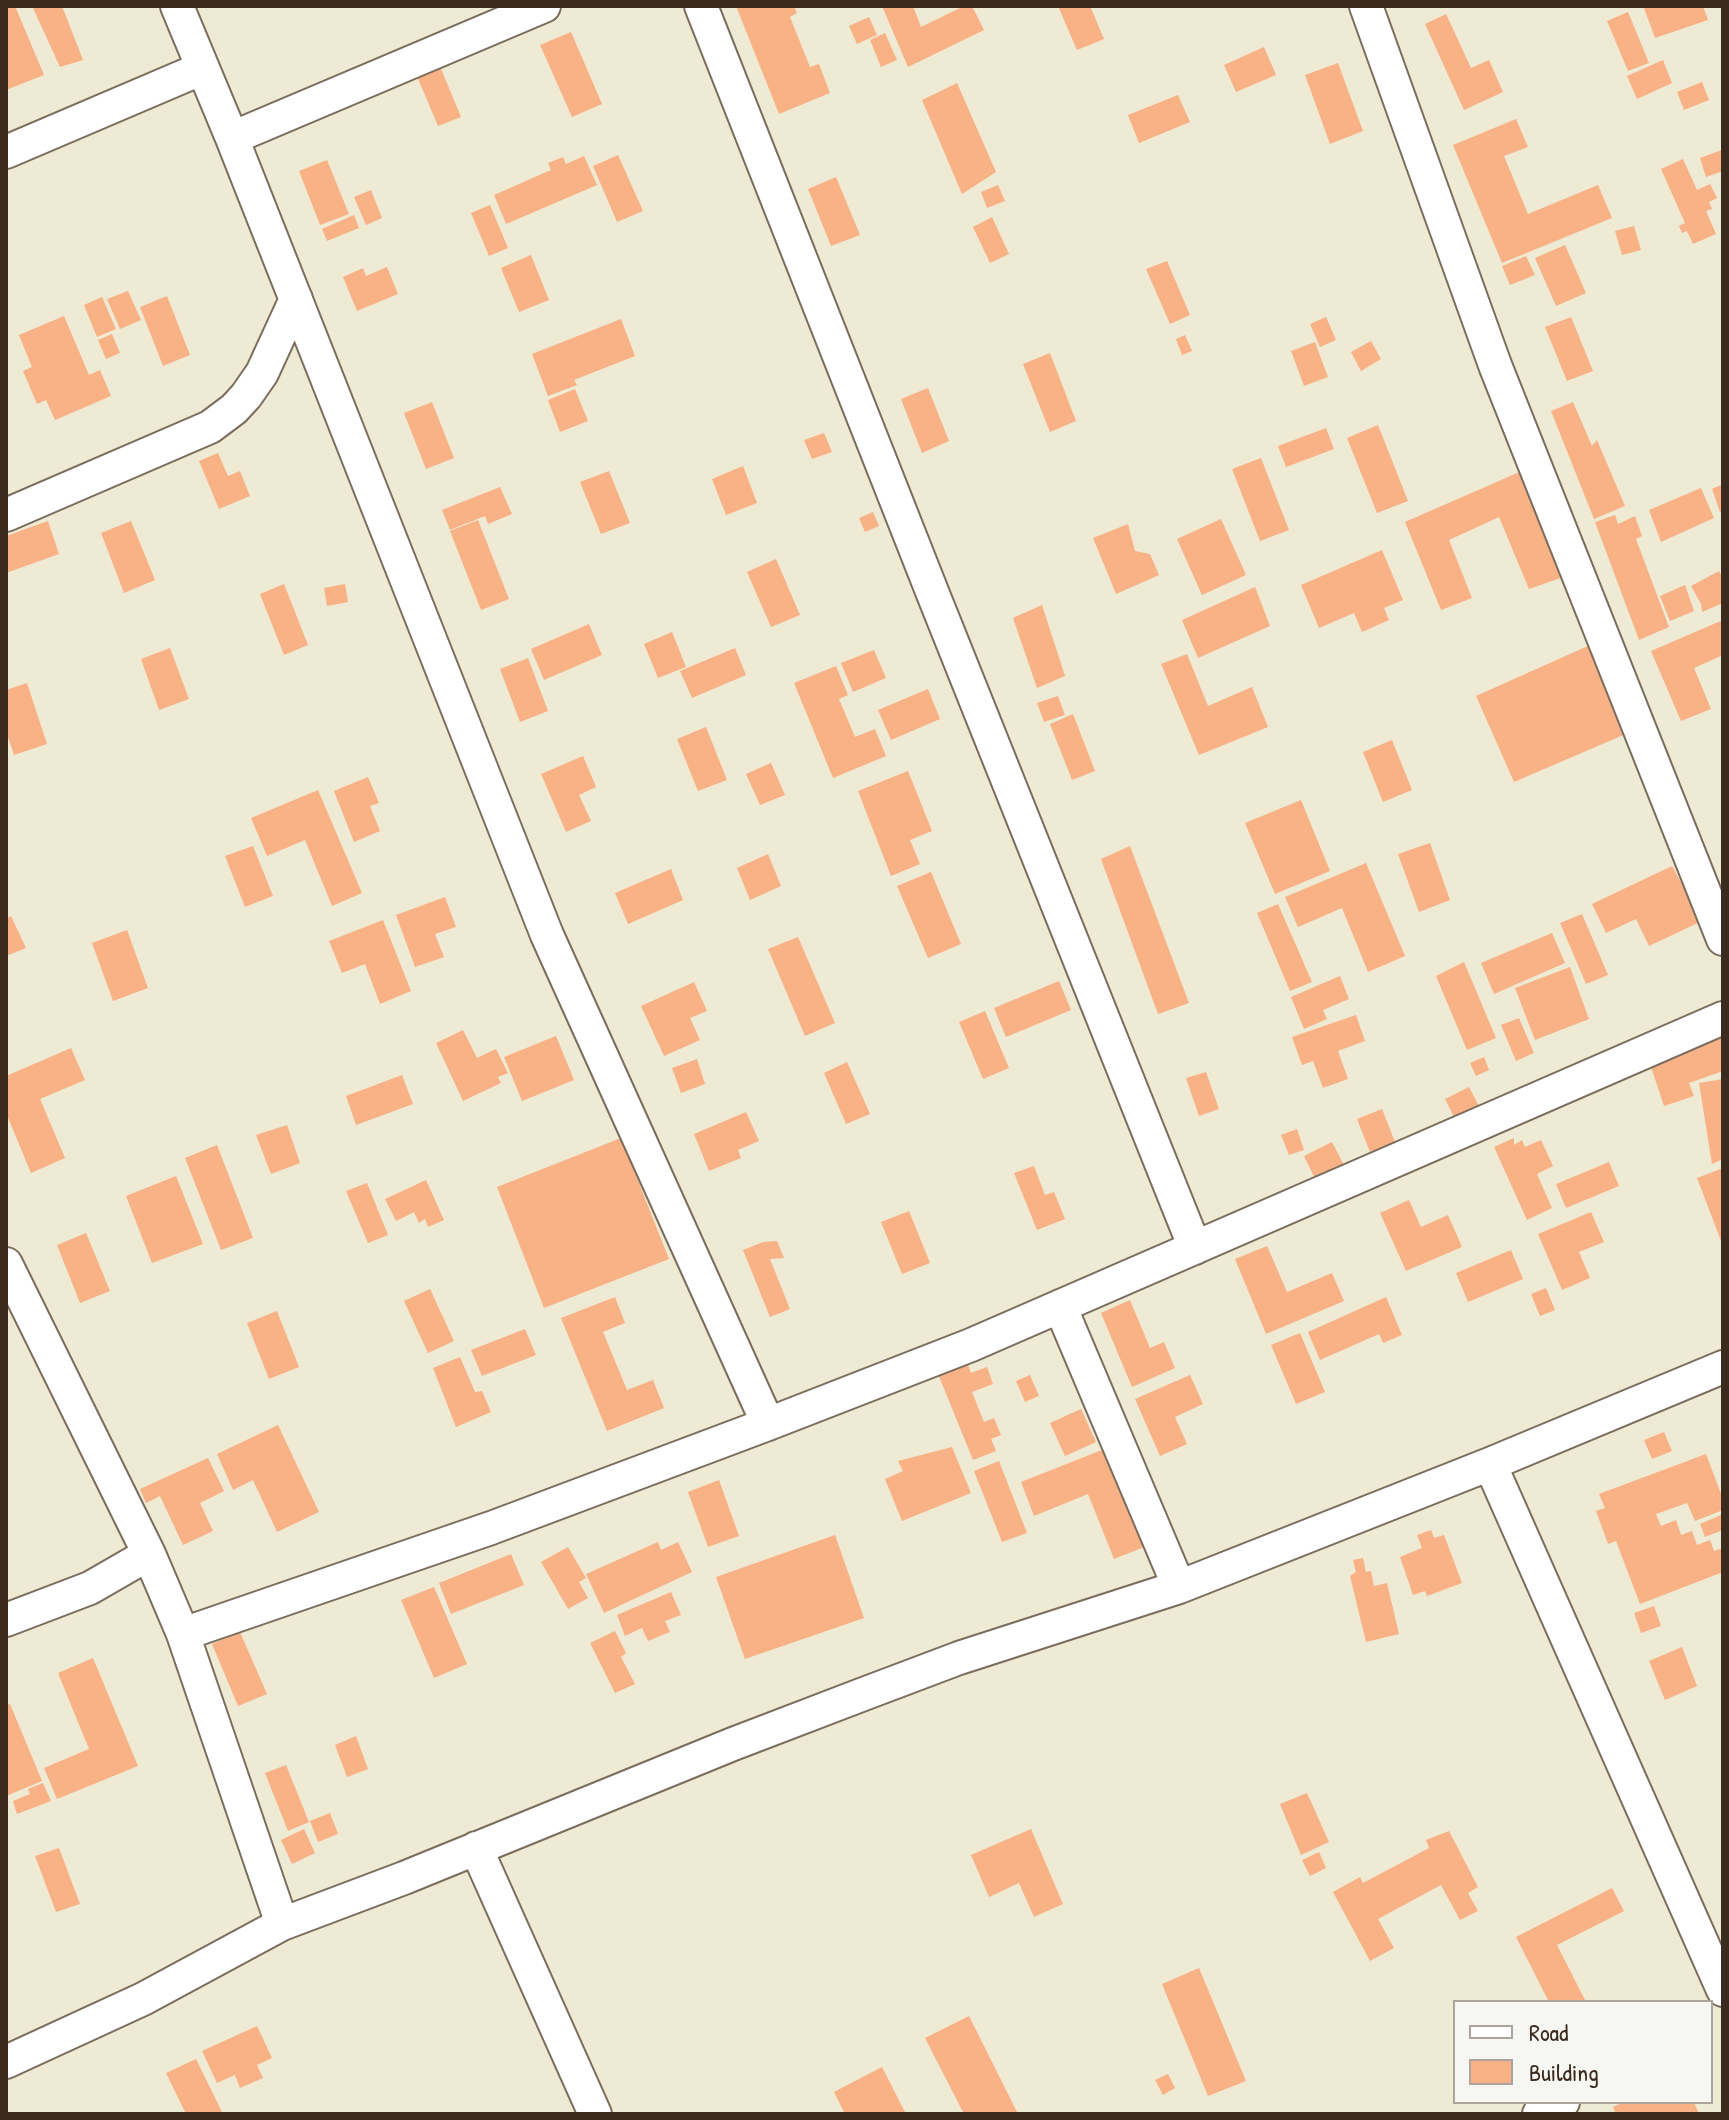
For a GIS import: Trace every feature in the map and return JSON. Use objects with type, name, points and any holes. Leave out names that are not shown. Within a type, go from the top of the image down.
[{"type":"street","points":[[177,6],[547,935],[768,1424]]},
{"type":"street","points":[[232,138],[544,6]]},
{"type":"street","points":[[701,6],[1195,1248]]},
{"type":"street","points":[[1366,6],[1495,365],[1723,939]]},
{"type":"street","points":[[6,152],[203,68]]},
{"type":"street","points":[[6,515],[210,427],[234,409],[262,373],[296,299]]},
{"type":"street","points":[[183,1634],[491,1528],[971,1345],[1723,1018]]},
{"type":"street","points":[[6,1264],[149,1554],[183,1634],[282,1924]]},
{"type":"street","points":[[1060,1306],[1179,1587]]},
{"type":"street","points":[[6,2062],[143,1999],[282,1924],[733,1744],[959,1658],[1179,1587],[1490,1464],[1723,1367]]},
{"type":"street","points":[[1490,1464],[1716,1992]]},
{"type":"street","points":[[6,1620],[90,1588],[149,1554]]},
{"type":"street","points":[[476,1848],[595,2114]]},
{"type":"street","points":[[1539,2114],[1559,2104]]},
{"type":"building","points":[[6,6],[15,6],[44,75],[6,90]]},
{"type":"building","points":[[32,6],[62,6],[83,60],[60,67]]},
{"type":"building","points":[[736,6],[794,6],[797,13],[790,17],[810,67],[819,64],[830,93],[779,114]]},
{"type":"building","points":[[882,6],[913,6],[921,27],[964,6],[972,6],[984,30],[908,67]]},
{"type":"building","points":[[1058,6],[1090,6],[1104,39],[1077,50]]},
{"type":"building","points":[[1703,6],[1708,20],[1655,38],[1644,8]]},
{"type":"building","points":[[1628,12],[1649,63],[1628,71],[1607,21]]},
{"type":"building","points":[[1446,14],[1471,68],[1489,60],[1503,92],[1464,110],[1425,24]]},
{"type":"building","points":[[869,17],[877,35],[857,44],[849,26]]},
{"type":"building","points":[[571,32],[602,104],[572,117],[540,45]]},
{"type":"building","points":[[885,33],[897,60],[881,67],[870,40]]},
{"type":"building","points":[[1264,47],[1276,75],[1236,92],[1224,65]]},
{"type":"building","points":[[1663,60],[1672,83],[1637,99],[1627,76]]},
{"type":"building","points":[[1338,63],[1363,131],[1330,144],[1305,75]]},
{"type":"building","points":[[439,64],[461,117],[438,126],[416,74]]},
{"type":"building","points":[[1702,82],[1709,100],[1684,110],[1677,92]]},
{"type":"building","points":[[957,83],[996,172],[962,194],[922,100]]},
{"type":"building","points":[[1178,95],[1190,122],[1139,143],[1128,115]]},
{"type":"building","points":[[1516,119],[1528,147],[1504,156],[1528,214],[1598,185],[1612,218],[1502,263],[1453,145]]},
{"type":"building","points":[[1722,150],[1723,171],[1706,177],[1700,158]]},
{"type":"building","points":[[618,155],[643,211],[617,222],[593,166]]},
{"type":"building","points":[[584,156],[597,185],[506,224],[494,195],[551,170],[548,163],[563,157],[566,164]]},
{"type":"building","points":[[1683,159],[1697,190],[1710,184],[1717,198],[1709,202],[1712,209],[1706,211],[1716,234],[1693,244],[1687,231],[1682,233],[1679,226],[1685,223],[1661,169]]},
{"type":"building","points":[[327,160],[349,214],[320,225],[299,171]]},
{"type":"building","points":[[836,177],[860,235],[831,246],[808,189]]},
{"type":"building","points":[[998,185],[1005,201],[987,208],[981,192]]},
{"type":"building","points":[[371,190],[382,218],[366,225],[354,197]]},
{"type":"building","points":[[490,205],[508,248],[489,256],[471,213]]},
{"type":"building","points":[[354,215],[359,228],[327,241],[322,229]]},
{"type":"building","points":[[992,217],[1009,254],[990,263],[973,227]]},
{"type":"building","points":[[1634,226],[1641,250],[1622,255],[1615,231]]},
{"type":"building","points":[[1565,245],[1586,293],[1556,306],[1535,258]]},
{"type":"building","points":[[531,255],[549,300],[519,312],[501,268]]},
{"type":"building","points":[[1526,256],[1535,275],[1510,285],[1502,266]]},
{"type":"building","points":[[1167,261],[1190,315],[1170,324],[1146,269]]},
{"type":"building","points":[[387,267],[398,294],[357,311],[343,277],[363,268],[366,276]]},
{"type":"building","points":[[128,291],[141,320],[120,329],[107,299]]},
{"type":"building","points":[[167,296],[190,355],[163,366],[140,307]]},
{"type":"building","points":[[102,297],[116,329],[97,337],[84,305]]},
{"type":"building","points":[[64,316],[89,375],[100,370],[111,396],[55,420],[46,400],[37,404],[23,371],[32,367],[19,335]]},
{"type":"building","points":[[1326,317],[1336,340],[1320,347],[1310,324]]},
{"type":"building","points":[[1571,317],[1593,371],[1567,381],[1545,327]]},
{"type":"building","points":[[621,319],[635,356],[574,380],[577,385],[548,396],[532,354]]},
{"type":"building","points":[[112,334],[120,353],[106,359],[98,340]]},
{"type":"building","points":[[1185,335],[1192,351],[1182,355],[1176,339]]},
{"type":"building","points":[[1371,341],[1381,359],[1361,371],[1351,352]]},
{"type":"building","points":[[1315,342],[1328,377],[1304,386],[1291,351]]},
{"type":"building","points":[[1050,353],[1076,421],[1050,432],[1023,364]]},
{"type":"building","points":[[928,388],[949,441],[922,453],[901,399]]},
{"type":"building","points":[[575,389],[588,421],[560,432],[548,400]]},
{"type":"building","points":[[432,402],[454,458],[426,469],[404,413]]},
{"type":"building","points":[[1573,402],[1592,446],[1597,440],[1625,506],[1594,519],[1551,411]]},
{"type":"building","points":[[1378,425],[1408,501],[1377,513],[1347,438]]},
{"type":"building","points":[[1326,428],[1334,449],[1286,467],[1278,446]]},
{"type":"building","points":[[824,433],[832,452],[812,459],[804,440]]},
{"type":"building","points":[[218,453],[228,476],[240,471],[250,496],[219,509],[199,461]]},
{"type":"building","points":[[1261,458],[1289,530],[1260,541],[1232,469]]},
{"type":"building","points":[[743,466],[757,503],[726,515],[712,479]]},
{"type":"building","points":[[1524,470],[1569,575],[1529,589],[1499,517],[1449,540],[1472,598],[1441,610],[1405,522]]},
{"type":"building","points":[[609,471],[630,523],[601,534],[580,482]]},
{"type":"building","points":[[1723,484],[1723,511],[1720,512],[1712,489]]},
{"type":"building","points":[[500,487],[512,514],[488,524],[485,516],[450,530],[442,510]]},
{"type":"building","points":[[1701,488],[1714,518],[1661,542],[1649,510]]},
{"type":"building","points":[[873,512],[879,526],[865,532],[859,518]]},
{"type":"building","points":[[1615,515],[1618,524],[1635,516],[1642,536],[1636,539],[1669,627],[1639,640],[1595,522]]},
{"type":"building","points":[[1221,519],[1246,575],[1202,595],[1177,539]]},
{"type":"building","points":[[478,520],[509,599],[481,610],[450,531]]},
{"type":"building","points":[[48,521],[59,554],[6,573],[6,536]]},
{"type":"building","points":[[131,521],[155,580],[124,593],[101,533]]},
{"type":"building","points":[[1128,524],[1135,551],[1150,554],[1159,575],[1116,594],[1093,538]]},
{"type":"building","points":[[1382,550],[1403,600],[1384,608],[1389,620],[1362,632],[1354,613],[1319,628],[1301,585]]},
{"type":"building","points":[[776,559],[800,615],[771,627],[747,572]]},
{"type":"building","points":[[1719,571],[1723,579],[1723,603],[1702,612],[1691,586]]},
{"type":"building","points":[[284,584],[308,645],[284,655],[260,594]]},
{"type":"building","points":[[345,584],[348,602],[327,606],[324,588]]},
{"type":"building","points":[[1685,585],[1694,611],[1670,621],[1660,596]]},
{"type":"building","points":[[1255,587],[1270,626],[1198,658],[1182,620]]},
{"type":"building","points":[[1042,605],[1065,676],[1037,688],[1013,618]]},
{"type":"building","points":[[1723,620],[1723,655],[1694,668],[1711,709],[1681,721],[1651,651]]},
{"type":"building","points":[[589,624],[602,655],[544,680],[531,649]]},
{"type":"building","points":[[672,632],[686,667],[658,678],[644,644]]},
{"type":"building","points":[[1590,645],[1628,733],[1514,782],[1476,696]]},
{"type":"building","points":[[170,648],[189,699],[159,710],[141,659]]},
{"type":"building","points":[[735,648],[746,675],[692,698],[680,671]]},
{"type":"building","points":[[874,650],[886,678],[853,692],[841,663]]},
{"type":"building","points":[[1187,654],[1208,706],[1252,687],[1268,727],[1199,755],[1161,664]]},
{"type":"building","points":[[528,658],[548,711],[520,722],[500,669]]},
{"type":"building","points":[[836,666],[848,695],[839,699],[855,737],[875,729],[886,756],[833,778],[794,683]]},
{"type":"building","points":[[27,683],[47,744],[14,755],[6,731],[6,690]]},
{"type":"building","points":[[928,689],[940,719],[891,740],[878,710]]},
{"type":"building","points":[[1058,696],[1065,715],[1044,722],[1037,703]]},
{"type":"building","points":[[1073,714],[1095,771],[1072,780],[1050,724]]},
{"type":"building","points":[[706,727],[727,780],[698,791],[677,739]]},
{"type":"building","points":[[1392,740],[1412,790],[1383,802],[1363,752]]},
{"type":"building","points":[[583,756],[596,787],[579,795],[591,821],[566,832],[541,774]]},
{"type":"building","points":[[771,763],[785,795],[760,805],[746,774]]},
{"type":"building","points":[[908,771],[932,831],[910,840],[920,864],[891,876],[858,791]]},
{"type":"building","points":[[368,777],[379,803],[370,806],[380,831],[354,842],[334,791]]},
{"type":"building","points":[[318,790],[362,893],[332,906],[305,840],[267,856],[251,818]]},
{"type":"building","points":[[1301,800],[1330,871],[1275,894],[1245,823]]},
{"type":"building","points":[[1430,843],[1450,900],[1419,912],[1398,854]]},
{"type":"building","points":[[253,846],[273,896],[245,907],[225,856]]},
{"type":"building","points":[[1130,846],[1189,1003],[1158,1014],[1101,859]]},
{"type":"building","points":[[768,854],[781,886],[750,900],[737,868]]},
{"type":"building","points":[[1366,863],[1405,956],[1368,972],[1342,908],[1298,927],[1285,897]]},
{"type":"building","points":[[1672,866],[1702,921],[1649,946],[1636,919],[1606,933],[1592,904]]},
{"type":"building","points":[[671,869],[683,900],[628,924],[615,893]]},
{"type":"building","points":[[931,872],[961,944],[928,958],[897,886]]},
{"type":"building","points":[[445,897],[456,927],[435,934],[444,957],[415,967],[396,915]]},
{"type":"building","points":[[1278,904],[1312,982],[1290,991],[1257,913]]},
{"type":"building","points":[[1582,914],[1608,975],[1586,984],[1560,923]]},
{"type":"building","points":[[11,916],[26,948],[6,956],[6,919]]},
{"type":"building","points":[[383,920],[411,991],[380,1004],[365,964],[342,973],[329,941]]},
{"type":"building","points":[[127,930],[148,988],[113,1001],[92,943]]},
{"type":"building","points":[[1552,933],[1565,963],[1494,994],[1481,963]]},
{"type":"building","points":[[798,937],[835,1023],[805,1036],[768,949]]},
{"type":"building","points":[[1464,962],[1496,1038],[1467,1050],[1436,976]]},
{"type":"building","points":[[1570,967],[1589,1019],[1535,1040],[1515,988]]},
{"type":"building","points":[[1340,976],[1349,999],[1323,1010],[1327,1019],[1304,1029],[1291,997]]},
{"type":"building","points":[[1059,981],[1071,1010],[1006,1037],[994,1008]]},
{"type":"building","points":[[694,982],[707,1011],[690,1018],[700,1040],[664,1056],[641,1006]]},
{"type":"building","points":[[985,1011],[1009,1068],[983,1079],[959,1022]]},
{"type":"building","points":[[1356,1015],[1365,1041],[1338,1051],[1348,1079],[1323,1088],[1313,1061],[1302,1065],[1292,1037]]},
{"type":"building","points":[[1519,1018],[1534,1053],[1516,1061],[1501,1025]]},
{"type":"building","points":[[463,1030],[477,1058],[496,1049],[508,1073],[498,1077],[501,1083],[463,1101],[436,1043]]},
{"type":"building","points":[[1723,1032],[1723,1071],[1689,1083],[1694,1096],[1664,1106],[1648,1058]]},
{"type":"building","points":[[556,1036],[574,1080],[522,1101],[504,1057]]},
{"type":"building","points":[[71,1048],[85,1080],[40,1099],[65,1158],[31,1173],[6,1113],[6,1076]]},
{"type":"building","points":[[1484,1057],[1489,1070],[1476,1076],[1470,1063]]},
{"type":"building","points":[[697,1059],[705,1084],[681,1093],[672,1068]]},
{"type":"building","points":[[847,1062],[870,1114],[846,1124],[824,1073]]},
{"type":"building","points":[[1206,1072],[1219,1109],[1199,1116],[1186,1078]]},
{"type":"building","points":[[402,1075],[413,1104],[356,1125],[346,1096]]},
{"type":"building","points":[[1723,1079],[1723,1159],[1712,1164],[1699,1083]]},
{"type":"building","points":[[1469,1087],[1483,1114],[1459,1127],[1445,1099]]},
{"type":"building","points":[[1382,1109],[1395,1142],[1370,1152],[1357,1119]]},
{"type":"building","points":[[746,1112],[759,1141],[738,1150],[741,1158],[709,1171],[694,1134]]},
{"type":"building","points":[[287,1125],[300,1163],[271,1174],[256,1135]]},
{"type":"building","points":[[1297,1129],[1304,1150],[1289,1155],[1281,1135]]},
{"type":"building","points":[[621,1138],[669,1259],[544,1308],[497,1187]]},
{"type":"building","points":[[1514,1138],[1514,1145],[1522,1140],[1525,1147],[1541,1140],[1553,1166],[1537,1174],[1552,1208],[1527,1220],[1494,1147]]},
{"type":"building","points":[[1332,1142],[1347,1171],[1318,1185],[1304,1156]]},
{"type":"building","points":[[217,1145],[253,1238],[221,1250],[185,1158]]},
{"type":"building","points":[[1609,1162],[1619,1186],[1566,1208],[1556,1184]]},
{"type":"building","points":[[1034,1166],[1045,1195],[1054,1192],[1065,1219],[1037,1230],[1014,1173]]},
{"type":"building","points":[[1723,1168],[1723,1246],[1697,1178]]},
{"type":"building","points":[[176,1176],[203,1244],[152,1263],[126,1196]]},
{"type":"building","points":[[426,1180],[444,1220],[428,1227],[425,1219],[419,1223],[414,1212],[396,1221],[385,1199]]},
{"type":"building","points":[[367,1183],[388,1235],[368,1243],[346,1191]]},
{"type":"building","points":[[1409,1200],[1421,1227],[1448,1215],[1462,1247],[1406,1271],[1380,1213]]},
{"type":"building","points":[[909,1211],[930,1263],[902,1274],[881,1222]]},
{"type":"building","points":[[1591,1212],[1604,1242],[1579,1252],[1590,1278],[1562,1290],[1538,1234]]},
{"type":"building","points":[[86,1233],[110,1291],[80,1303],[57,1245]]},
{"type":"building","points":[[777,1241],[784,1258],[770,1259],[790,1309],[770,1317],[743,1250],[763,1242]]},
{"type":"building","points":[[1267,1246],[1287,1292],[1332,1273],[1344,1301],[1266,1334],[1235,1259]]},
{"type":"building","points":[[1511,1250],[1523,1279],[1468,1302],[1456,1273]]},
{"type":"building","points":[[1546,1288],[1555,1310],[1540,1316],[1531,1294]]},
{"type":"building","points":[[430,1289],[454,1341],[428,1353],[404,1301]]},
{"type":"building","points":[[615,1297],[625,1323],[603,1332],[627,1390],[653,1380],[664,1408],[607,1431],[561,1318]]},
{"type":"building","points":[[1386,1297],[1402,1335],[1383,1343],[1379,1334],[1320,1360],[1308,1332]]},
{"type":"building","points":[[1130,1300],[1150,1348],[1164,1342],[1175,1368],[1132,1387],[1101,1313]]},
{"type":"building","points":[[277,1311],[299,1367],[269,1379],[247,1323]]},
{"type":"building","points":[[525,1329],[536,1355],[482,1376],[471,1350]]},
{"type":"building","points":[[1300,1333],[1325,1392],[1296,1404],[1271,1345]]},
{"type":"building","points":[[460,1357],[475,1392],[482,1391],[491,1412],[456,1427],[433,1368]]},
{"type":"building","points":[[967,1362],[971,1373],[987,1367],[993,1384],[972,1392],[984,1422],[994,1418],[1001,1435],[991,1439],[996,1451],[973,1460],[938,1374]]},
{"type":"building","points":[[1030,1375],[1039,1396],[1025,1402],[1016,1381]]},
{"type":"building","points":[[1190,1375],[1203,1404],[1175,1417],[1187,1444],[1160,1456],[1135,1399]]},
{"type":"building","points":[[1081,1409],[1096,1442],[1065,1456],[1050,1423]]},
{"type":"building","points":[[278,1425],[319,1512],[277,1532],[253,1480],[233,1490],[217,1454]]},
{"type":"building","points":[[1664,1432],[1672,1451],[1652,1459],[1644,1440]]},
{"type":"building","points":[[1117,1444],[1157,1542],[1114,1559],[1088,1494],[1034,1516],[1021,1482]]},
{"type":"building","points":[[952,1447],[971,1493],[902,1521],[885,1479],[903,1471],[898,1461]]},
{"type":"building","points":[[1706,1454],[1723,1499],[1723,1510],[1695,1521],[1687,1503],[1656,1514],[1661,1526],[1676,1520],[1681,1535],[1692,1531],[1697,1545],[1710,1540],[1714,1551],[1723,1548],[1723,1572],[1640,1604],[1616,1541],[1608,1544],[1596,1511],[1605,1508],[1599,1494]]},
{"type":"building","points":[[208,1458],[224,1491],[200,1503],[213,1531],[183,1545],[160,1496],[146,1503],[140,1489]]},
{"type":"building","points":[[999,1461],[1027,1533],[1002,1542],[974,1471]]},
{"type":"building","points":[[719,1480],[739,1536],[708,1547],[688,1492]]},
{"type":"building","points":[[1721,1515],[1723,1530],[1705,1537],[1700,1524]]},
{"type":"building","points":[[1431,1530],[1434,1538],[1444,1535],[1462,1583],[1427,1596],[1425,1591],[1413,1595],[1400,1557],[1422,1548],[1417,1535]]},
{"type":"building","points":[[835,1535],[864,1618],[745,1659],[716,1577]]},
{"type":"building","points":[[658,1542],[661,1550],[678,1542],[692,1572],[604,1613],[586,1574]]},
{"type":"building","points":[[568,1547],[586,1578],[579,1582],[588,1598],[568,1609],[541,1562]]},
{"type":"building","points":[[511,1554],[524,1585],[451,1614],[439,1583]]},
{"type":"building","points":[[1363,1558],[1366,1572],[1371,1571],[1374,1586],[1387,1583],[1399,1634],[1366,1642],[1350,1576],[1356,1572],[1353,1560]]},
{"type":"building","points":[[434,1587],[467,1664],[434,1678],[401,1600]]},
{"type":"building","points":[[671,1592],[681,1615],[665,1621],[670,1632],[648,1641],[642,1628],[625,1636],[617,1615]]},
{"type":"building","points":[[1654,1606],[1661,1626],[1641,1633],[1634,1613]]},
{"type":"building","points":[[615,1631],[626,1653],[621,1657],[635,1684],[615,1693],[590,1643]]},
{"type":"building","points":[[240,1632],[267,1694],[238,1706],[212,1644]]},
{"type":"building","points":[[1682,1647],[1697,1686],[1665,1700],[1649,1661]]},
{"type":"building","points":[[93,1658],[138,1766],[57,1799],[44,1768],[89,1749],[58,1673]]},
{"type":"building","points":[[10,1704],[42,1781],[6,1796],[6,1705]]},
{"type":"building","points":[[356,1736],[368,1769],[347,1777],[335,1745]]},
{"type":"building","points":[[286,1765],[309,1822],[288,1831],[265,1773]]},
{"type":"building","points":[[43,1783],[51,1801],[17,1814],[13,1801],[30,1794],[28,1789]]},
{"type":"building","points":[[1307,1793],[1329,1842],[1301,1855],[1280,1804]]},
{"type":"building","points":[[330,1813],[338,1834],[318,1842],[310,1821]]},
{"type":"building","points":[[304,1829],[315,1853],[292,1864],[281,1840]]},
{"type":"building","points":[[1031,1829],[1063,1904],[1034,1917],[1019,1883],[989,1897],[971,1855]]},
{"type":"building","points":[[1449,1831],[1478,1887],[1468,1893],[1478,1911],[1460,1920],[1441,1885],[1378,1919],[1394,1948],[1370,1961],[1333,1892],[1360,1877],[1363,1883],[1429,1848],[1426,1840]]},
{"type":"building","points":[[59,1848],[80,1904],[56,1912],[35,1856]]},
{"type":"building","points":[[1319,1852],[1326,1868],[1310,1876],[1302,1860]]},
{"type":"building","points":[[1612,1888],[1624,1911],[1557,1945],[1585,2000],[1548,2000],[1516,1937]]},
{"type":"building","points":[[1199,1968],[1246,2081],[1208,2096],[1162,1984]]},
{"type":"building","points":[[969,2016],[1018,2114],[964,2114],[925,2038]]},
{"type":"building","points":[[257,2026],[272,2058],[257,2065],[263,2078],[240,2088],[235,2075],[217,2083],[202,2051]]},
{"type":"building","points":[[196,2059],[223,2114],[186,2114],[166,2073]]},
{"type":"building","points":[[882,2067],[906,2114],[845,2114],[834,2092]]},
{"type":"building","points":[[1168,2074],[1175,2088],[1163,2095],[1155,2080]]},
{"type":"building","points":[[1620,2104],[1695,2104],[1699,2114],[1616,2114],[1613,2107]]}]
